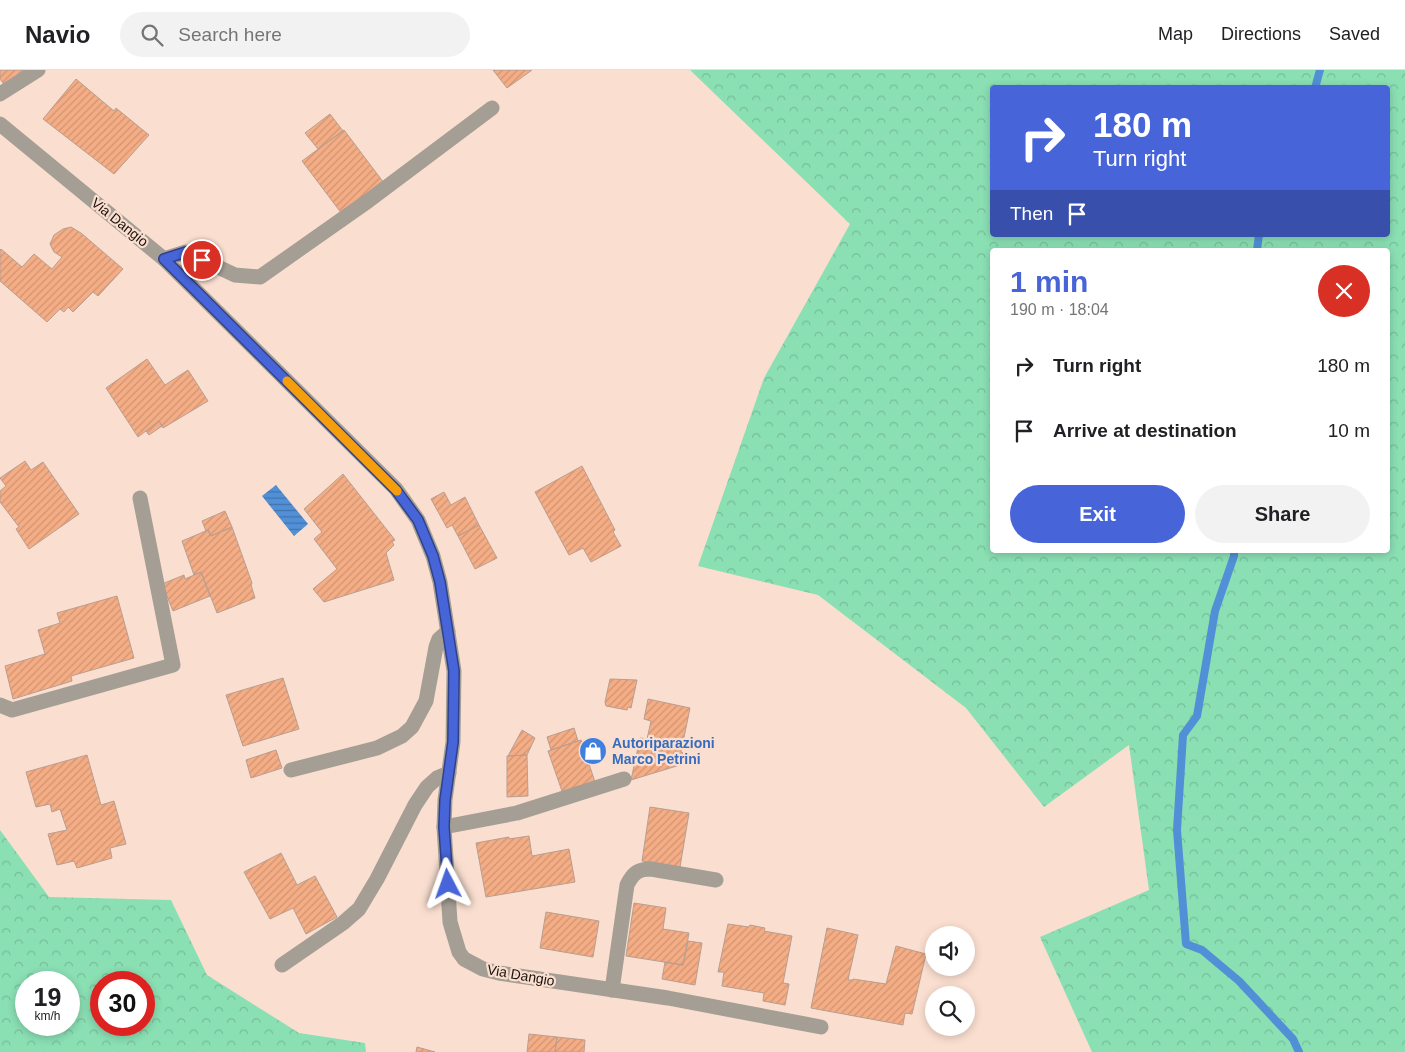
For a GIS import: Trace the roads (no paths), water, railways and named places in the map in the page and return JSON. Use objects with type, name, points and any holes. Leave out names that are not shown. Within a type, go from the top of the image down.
[{"type":"street","points":[[0,94],[38,70]]},
{"type":"street","points":[[164,259],[186,252],[234,276],[260,277],[368,201],[492,108]]},
{"type":"street","name":"Via Dangio","points":[[0,124],[164,259],[396,490],[410,507],[425,533],[440,582],[454,671],[453,742],[445,800],[444,827],[450,922],[456,945],[464,959],[483,969],[499,973],[668,998],[821,1027]]},
{"type":"street","points":[[0,705],[12,710],[173,665],[140,498]]},
{"type":"street","points":[[291,770],[377,748],[402,736],[412,727],[426,701],[436,647],[439,640],[448,632]]},
{"type":"street","points":[[282,965],[343,923],[359,909],[377,879],[415,805],[437,778],[449,773]]},
{"type":"street","points":[[444,827],[517,813],[624,779]]},
{"type":"street","points":[[612,990],[627,885],[635,872],[642,869],[651,869],[716,880]]},
{"type":"water","points":[[276,485],[308,524],[294,536],[262,496]]},
{"type":"waterway","points":[[1316,85],[1320,70]]},
{"type":"waterway","points":[[1257,248],[1259,237]]},
{"type":"waterway","points":[[1234,553],[1215,611],[1197,716],[1183,735],[1177,830],[1186,944],[1202,950],[1239,981],[1293,1039],[1299,1052]]},
{"type":"place","name":"Autoriparazioni Marco Petrini","points":[[593,751]]}]
